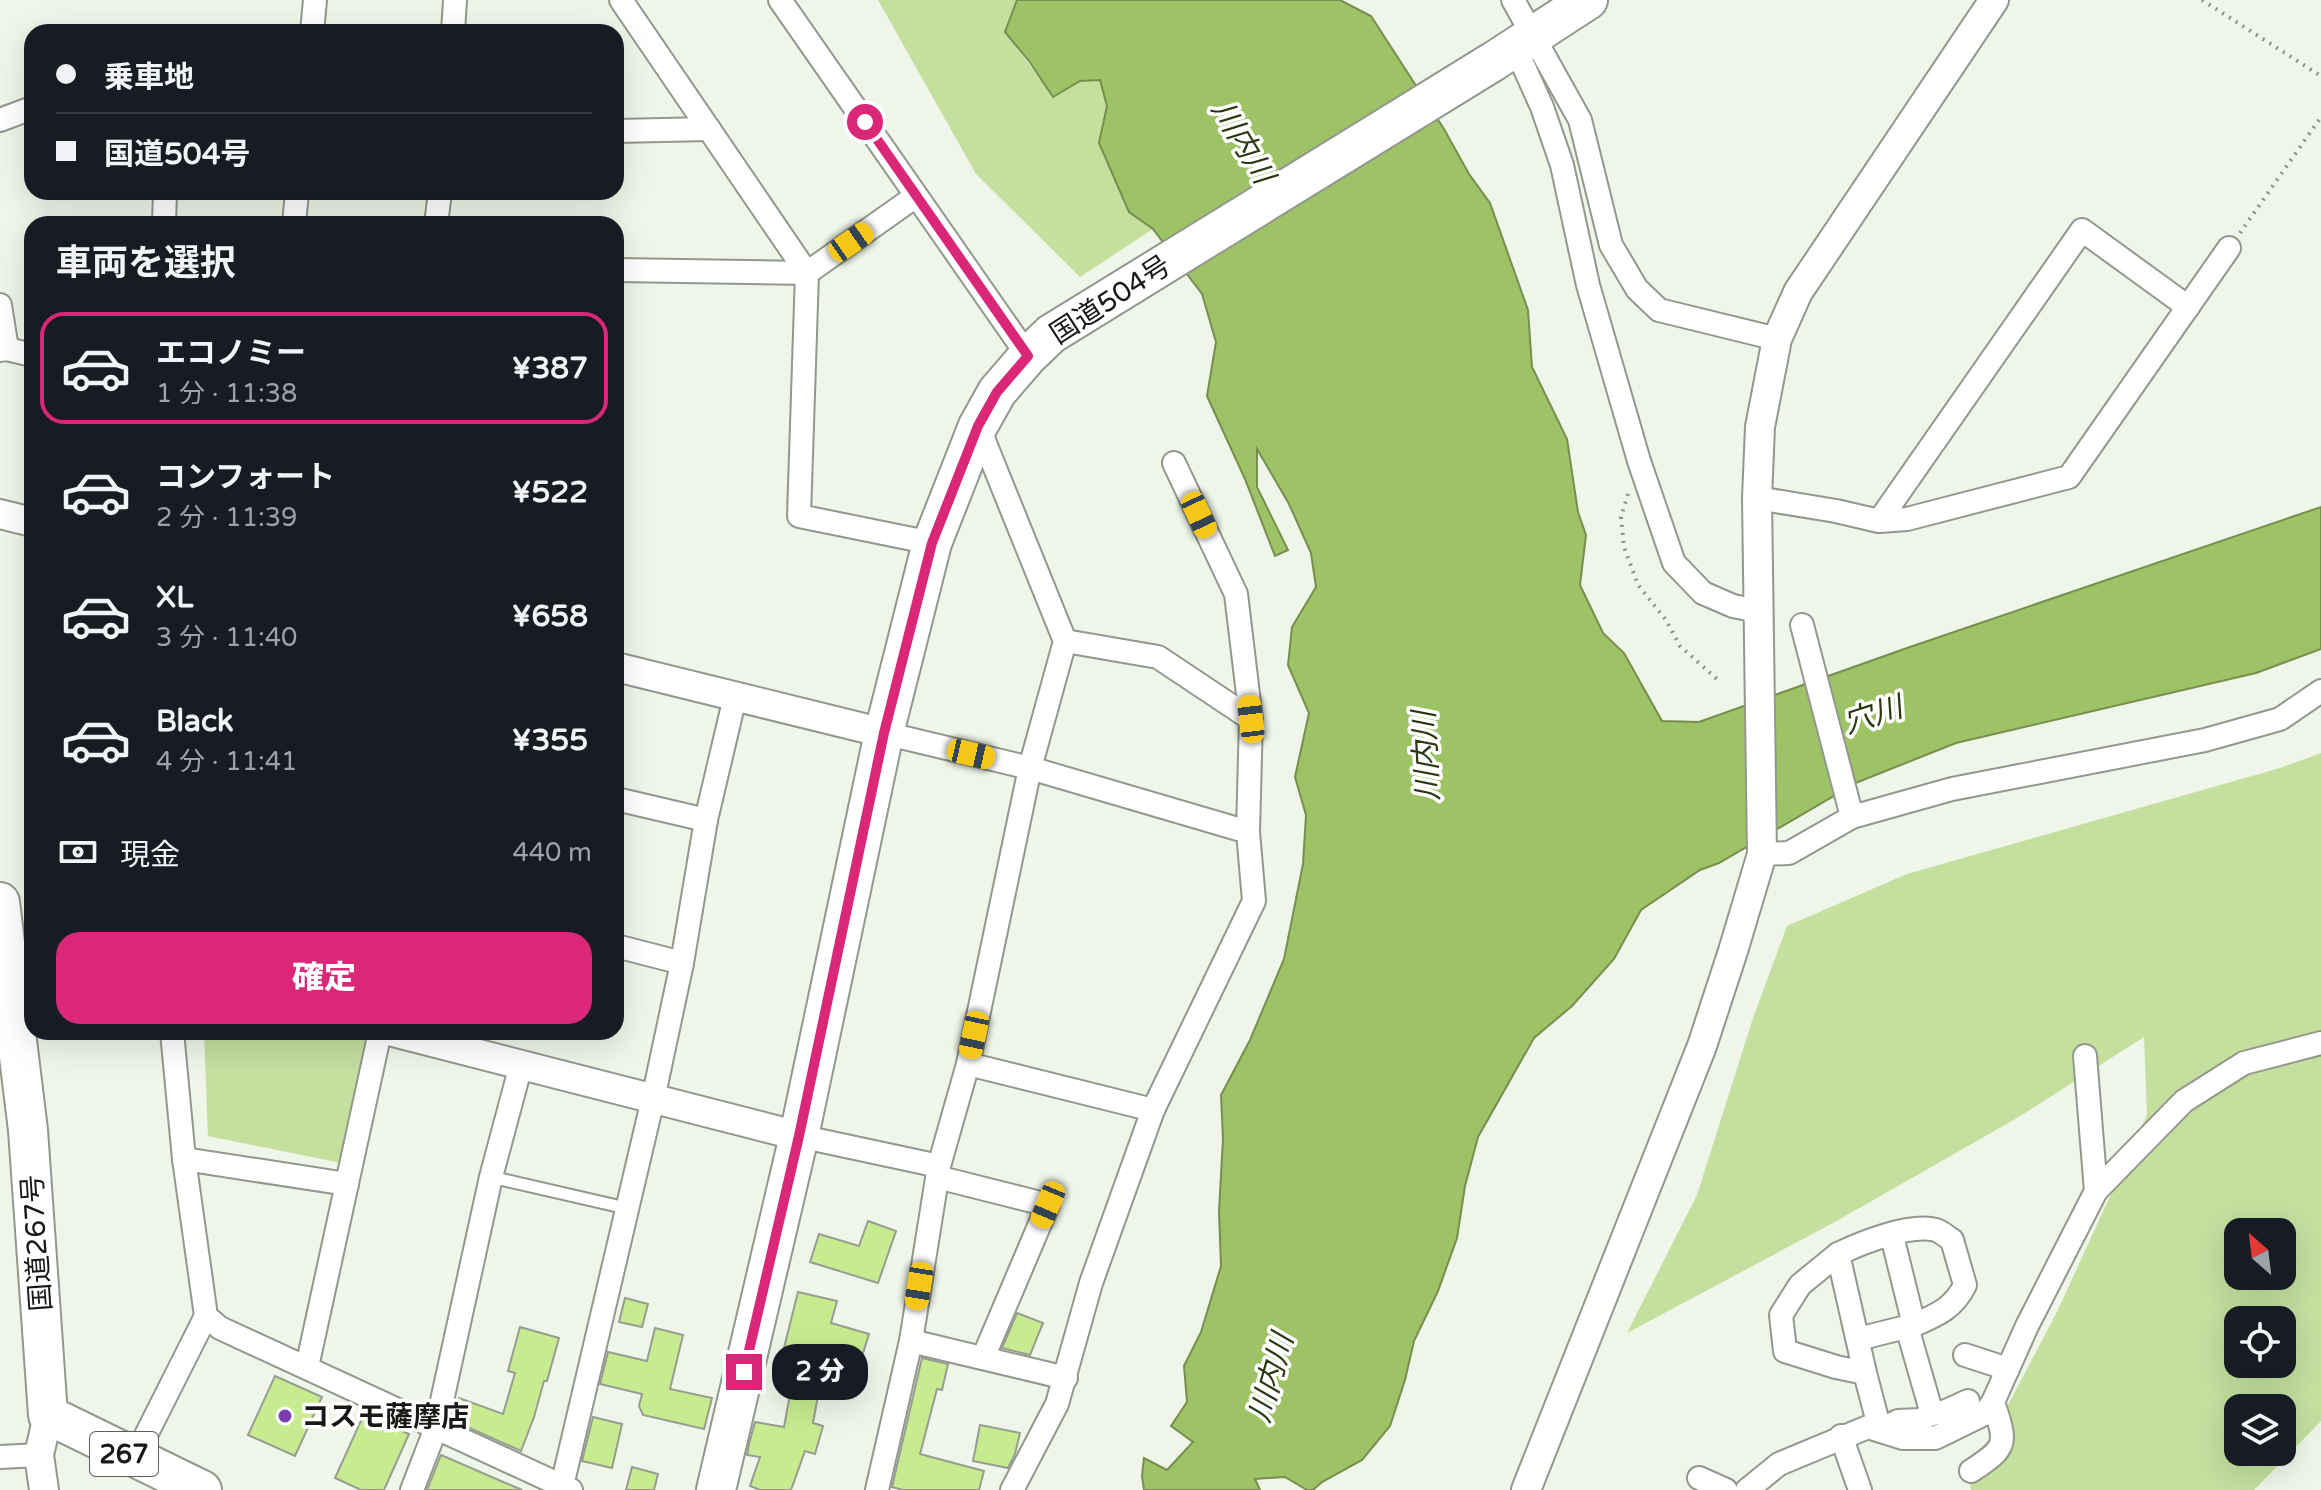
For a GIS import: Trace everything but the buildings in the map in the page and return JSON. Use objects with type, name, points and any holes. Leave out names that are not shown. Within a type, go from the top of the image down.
[{"type":"highway","name":"国道504号","points":[[716,1490],[799,1136],[884,733],[932,543],[978,426],[997,392],[1051,334],[1588,0]]},
{"type":"highway","name":"国道267号","points":[[0,902],[23,1005],[24,1030]]},
{"type":"highway","name":"国道267号","points":[[24,1040],[48,1415]]},
{"type":"highway","name":"267","points":[[48,1415],[202,1490]]},
{"type":"street","points":[[313,24],[315,0]]},
{"type":"street","points":[[454,24],[455,0]]},
{"type":"street","points":[[621,0],[807,273],[799,516],[932,543]]},
{"type":"street","points":[[780,0],[1028,356]]},
{"type":"street","points":[[1513,0],[1514,48],[1542,107],[1562,165],[1588,285],[1639,461],[1674,563],[1703,593],[1733,606],[1758,611]]},
{"type":"street","points":[[1526,1490],[1702,1046],[1762,854],[1757,498],[1760,427],[1777,339],[1798,292],[1812,270],[1994,0]]},
{"type":"street","points":[[1514,48],[1580,120],[1611,245],[1637,289],[1659,310],[1777,339]]},
{"type":"street","points":[[0,120],[24,111]]},
{"type":"street","points":[[624,131],[709,129]]},
{"type":"street","points":[[624,270],[807,273],[916,196]]},
{"type":"street","points":[[1879,521],[2082,230],[2188,307]]},
{"type":"street","points":[[1757,498],[1879,521],[1907,519],[2069,477],[2229,248]]},
{"type":"street","points":[[0,305],[3,349],[24,353]]},
{"type":"street","points":[[877,1490],[911,1341],[938,1172],[968,1064],[1030,768],[1065,641],[978,426]]},
{"type":"street","points":[[1012,1490],[1057,1404],[1091,1283],[1153,1110],[1254,901],[1248,832],[1251,719],[1236,594],[1174,463]]},
{"type":"street","points":[[0,514],[24,520]]},
{"type":"street","points":[[1802,625],[1849,810]]},
{"type":"street","points":[[1065,641],[1158,657],[1251,719]]},
{"type":"street","points":[[624,669],[1030,768],[1248,832]]},
{"type":"street","points":[[1762,854],[1789,853],[1849,810],[2205,740],[2280,719],[2321,691]]},
{"type":"street","points":[[206,1316],[220,1328],[566,1488],[626,1208],[653,1099],[682,963],[706,820],[735,697]]},
{"type":"street","points":[[624,801],[706,820]]},
{"type":"street","points":[[624,948],[682,963]]},
{"type":"street","points":[[134,1459],[206,1316],[184,1159],[173,1040]]},
{"type":"street","points":[[307,1367],[378,1040]]},
{"type":"street","points":[[424,1040],[938,1172],[1048,1205],[983,1358]]},
{"type":"street","points":[[1747,1490],[1779,1464],[1868,1427],[1903,1438],[1935,1438],[1984,1414],[1993,1402],[2096,1191],[2184,1101],[2244,1063],[2321,1043]]},
{"type":"street","points":[[2085,1056],[2096,1191]]},
{"type":"street","points":[[968,1064],[1153,1110]]},
{"type":"street","points":[[412,1490],[436,1428],[491,1177],[521,1065]]},
{"type":"street","points":[[184,1159],[347,1184]]},
{"type":"street","points":[[1858,1339],[1911,1326],[1945,1312],[1960,1297],[1965,1285],[1952,1240],[1938,1231],[1922,1229],[1865,1242],[1838,1254],[1800,1285],[1781,1315],[1785,1351],[1865,1373]]},
{"type":"street","points":[[1892,1236],[1932,1414]]},
{"type":"street","points":[[1838,1254],[1880,1430]]},
{"type":"street","points":[[911,1341],[1066,1378]]},
{"type":"street","points":[[1965,1355],[2008,1369]]},
{"type":"street","points":[[1880,1430],[1898,1421],[1920,1420],[1968,1401]]},
{"type":"street","points":[[1971,1471],[1996,1455],[2003,1442],[2002,1427],[1993,1402]]},
{"type":"street","points":[[44,1490],[39,1455],[48,1415]]},
{"type":"street","points":[[1841,1436],[1860,1490]]},
{"type":"street","points":[[0,1457],[39,1455]]},
{"type":"street","points":[[1699,1478],[1726,1490]]},
{"type":"lane","points":[[491,1177],[626,1208]]},
{"type":"path","points":[[2202,0],[2321,76]]},
{"type":"path","points":[[2229,248],[2321,117]]},
{"type":"path","points":[[1639,461],[1621,517],[1624,547],[1638,585],[1666,620],[1680,646],[1718,680]]},
{"type":"shaded area","points":[[878,0],[1017,0],[1005,32],[1053,96],[1080,81],[1100,80],[1107,106],[1099,143],[1128,212],[1153,229],[1080,277],[976,174]]},
{"type":"shaded area","points":[[2321,753],[2321,1421],[2296,1447],[2296,1394],[2224,1394],[2224,1466],[2277,1466],[2254,1490],[1971,1490],[1969,1479],[2057,1312],[2147,1115],[2144,1037],[2017,1118],[1833,1223],[1627,1333],[1697,1195],[1753,1018],[1787,926],[1907,874],[2280,768]]},
{"type":"shaded area","points":[[204,1040],[370,1040],[341,1163],[208,1136]]},
{"type":"water","points":[[1017,0],[1340,0],[1371,16],[1490,203],[1528,310],[1532,367],[1567,439],[1578,512],[1586,535],[1580,585],[1603,633],[1624,653],[1662,721],[1699,722],[2321,507],[2321,649],[2256,673],[1956,743],[1858,782],[1719,863],[1700,870],[1641,910],[1614,959],[1572,1006],[1534,1038],[1478,1137],[1465,1186],[1457,1238],[1438,1291],[1414,1341],[1390,1426],[1362,1460],[1313,1490],[1307,1490],[1285,1477],[1255,1479],[1260,1490],[1144,1490],[1142,1476],[1144,1458],[1167,1470],[1193,1442],[1171,1426],[1187,1402],[1184,1366],[1201,1332],[1221,1266],[1221,1095],[1250,1040],[1284,959],[1303,864],[1306,815],[1295,777],[1309,713],[1288,665],[1292,627],[1316,587],[1311,553],[1289,504],[1257,449],[1257,487],[1288,550],[1275,556],[1245,479],[1207,396],[1216,342],[1202,294],[1153,229],[1129,212],[1099,143],[1107,106],[1100,80],[1080,81],[1053,97],[1005,32]]},
{"type":"place","name":"コスモ薩摩店","points":[[285,1416]]},
{"type":"route","points":[[744,1372],[799,1136],[884,733],[932,543],[978,426],[997,392],[1028,356],[865,122]]},
{"type":"water label","name":"川内川","points":[[1243,142]]},
{"type":"water label","name":"穴川","points":[[1873,715]]},
{"type":"water label","name":"川内川","points":[[1426,756]]},
{"type":"water label","name":"川内川","points":[[1271,1378]]}]
